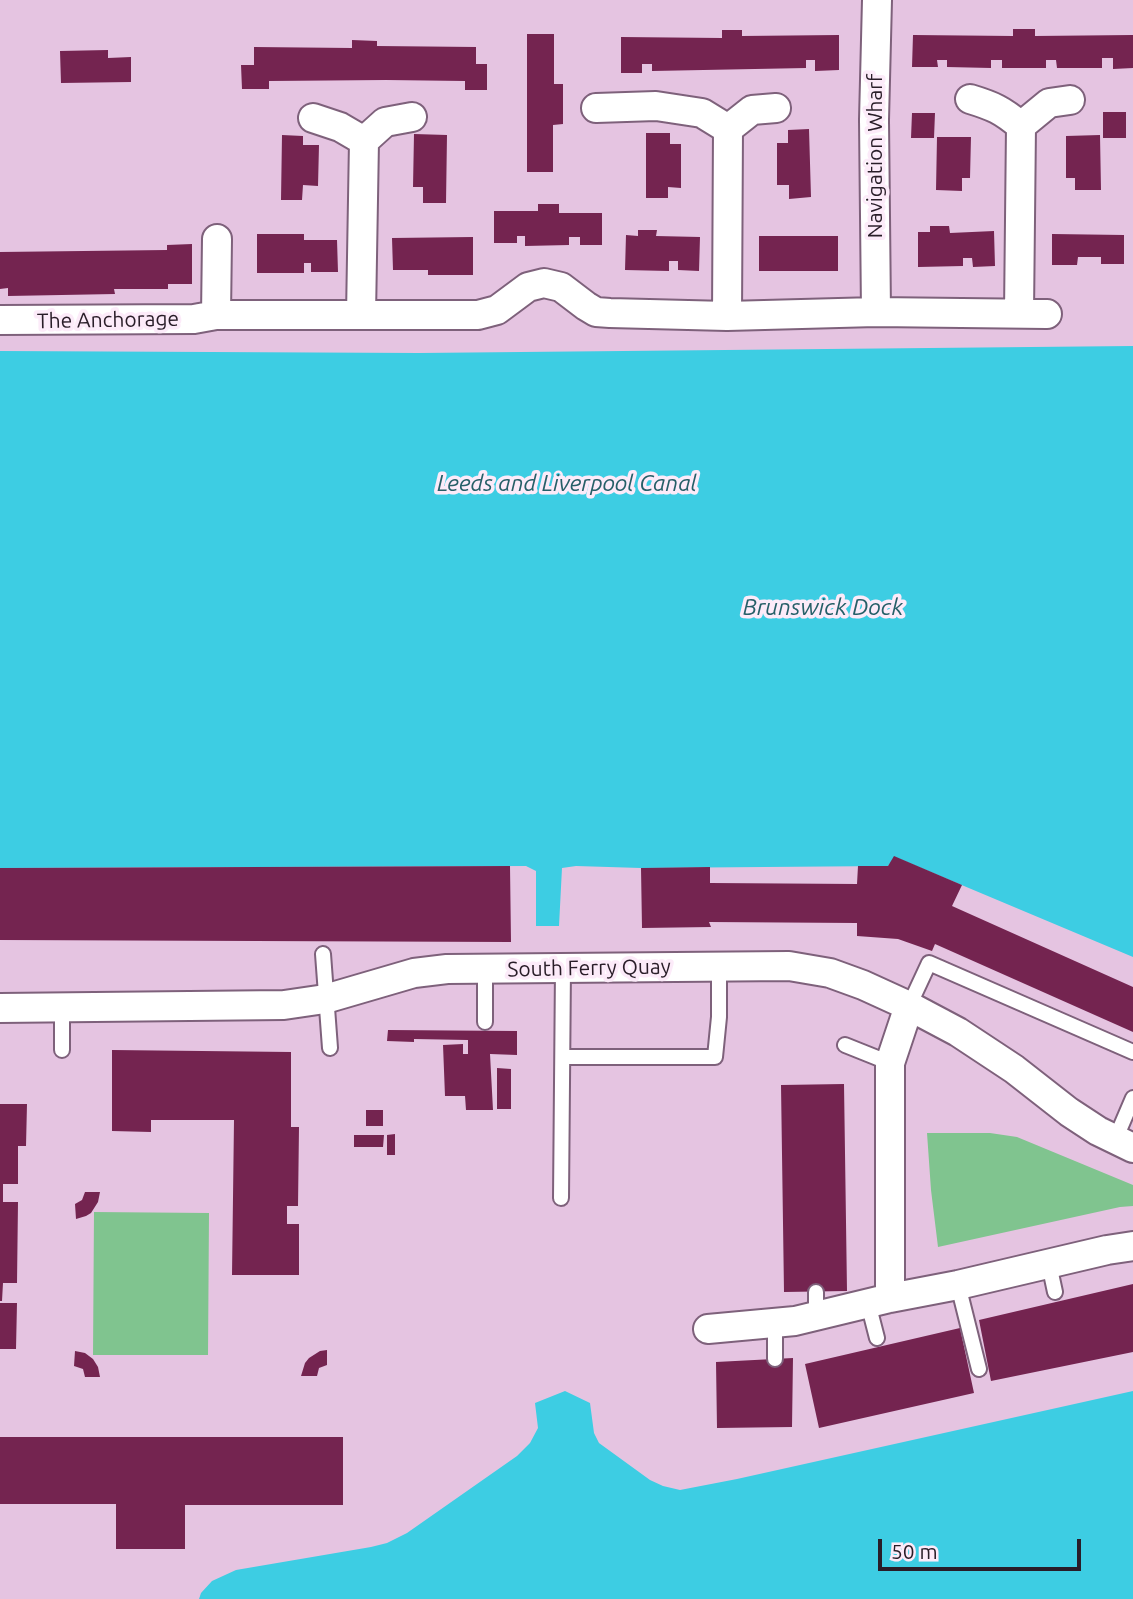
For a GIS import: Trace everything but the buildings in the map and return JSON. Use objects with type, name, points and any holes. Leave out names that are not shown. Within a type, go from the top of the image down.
[{"type":"street","name":"Navigation Wharf","points":[[877,0],[874,120],[877,312]]},
{"type":"street","points":[[970,99],[995,107],[1021,126]]},
{"type":"street","points":[[1019,313],[1021,126],[1049,103],[1070,100]]},
{"type":"street","points":[[596,108],[656,106],[702,113],[727,129]]},
{"type":"street","points":[[727,129],[752,110],[776,108]]},
{"type":"street","points":[[361,315],[364,141],[385,122],[412,117]]},
{"type":"street","points":[[313,118],[340,127],[364,141]]},
{"type":"street","points":[[727,129],[727,316]]},
{"type":"street","points":[[217,239],[216,315],[478,315],[498,310],[528,288],[544,283],[561,287],[596,312],[727,316],[877,312],[1047,314]]},
{"type":"street","name":"The Anchorage","points":[[0,320],[194,319],[216,315]]},
{"type":"street","name":"South Ferry Quay","points":[[0,1008],[284,1005],[326,999],[414,973],[447,969],[789,965],[830,973],[863,985],[958,1032],[1014,1069],[1069,1112],[1124,1144]]},
{"type":"street","points":[[879,1300],[890,1063],[909,1006]]},
{"type":"street","points":[[708,1329],[795,1321],[816,1304],[879,1300],[958,1285],[1107,1250],[1133,1248]]},
{"type":"lane","points":[[323,954],[330,1048]]},
{"type":"lane","points":[[909,1006],[929,962],[1133,1052]]},
{"type":"lane","points":[[563,1057],[715,1057],[719,1017],[719,967]]},
{"type":"lane","points":[[561,1198],[562,968]]},
{"type":"lane","points":[[485,969],[485,1022]]},
{"type":"lane","points":[[62,1007],[62,1050]]},
{"type":"lane","points":[[845,1045],[890,1063]]},
{"type":"lane","points":[[1124,1144],[1133,1098]]},
{"type":"lane","points":[[1049,1264],[1055,1292]]},
{"type":"lane","points":[[958,1285],[979,1369]]},
{"type":"lane","points":[[877,1338],[879,1300]]},
{"type":"lane","points":[[775,1323],[775,1359]]},
{"type":"green space","points":[[927,1133],[990,1133],[1017,1137],[1133,1185],[1133,1206],[938,1247]]},
{"type":"green space","points":[[94,1212],[209,1213],[208,1355],[93,1355]]},
{"type":"water","name":"Brunswick Dock","points":[[1133,346],[1133,957],[895,857],[888,866],[562,868],[559,926],[536,926],[536,871],[526,866],[0,868],[0,351],[419,353]]},
{"type":"water","points":[[565,1391],[590,1403],[594,1433],[599,1443],[650,1480],[680,1490],[1133,1391],[1133,1599],[199,1599],[212,1581],[236,1570],[371,1547],[407,1533],[517,1456],[530,1443],[538,1428],[535,1403]]},
{"type":"water label","name":"Leeds and Liverpool Canal","points":[[567,483]]}]
